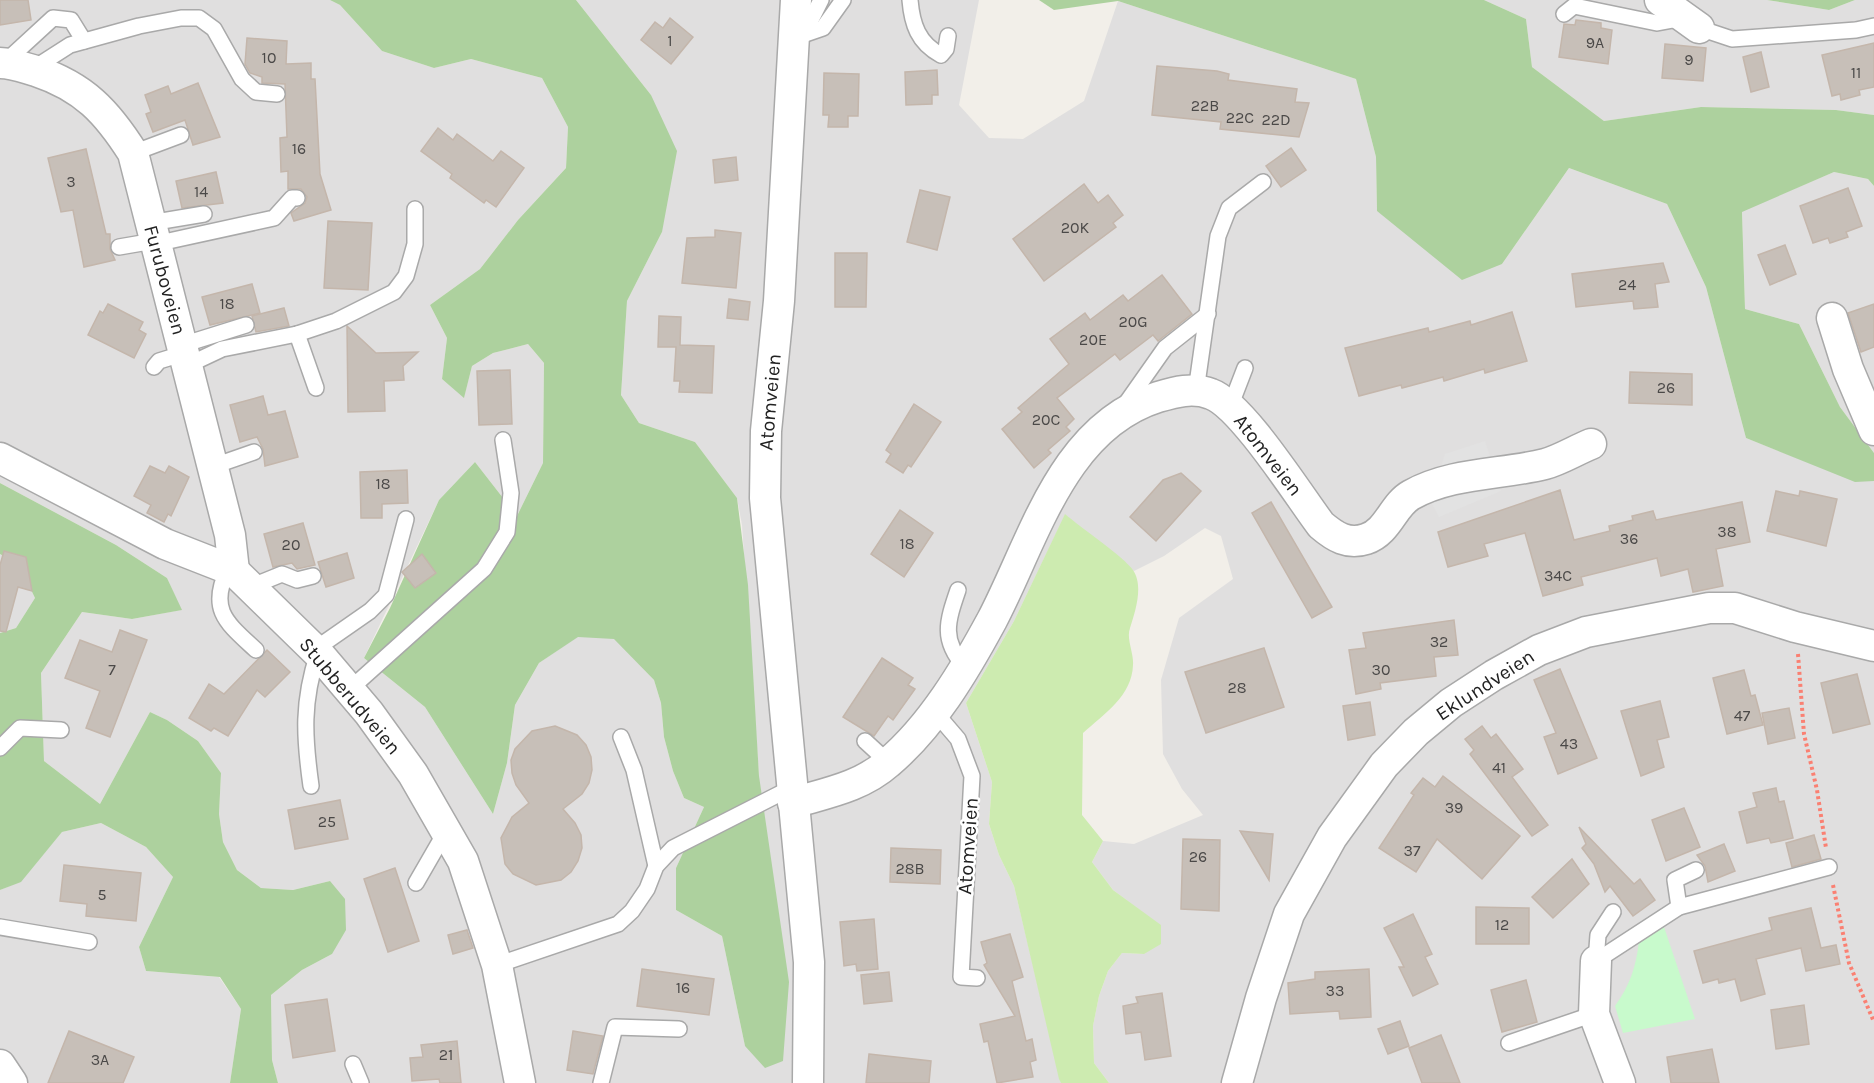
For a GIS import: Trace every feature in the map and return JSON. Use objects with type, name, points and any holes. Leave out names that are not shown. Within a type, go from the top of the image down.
[{"type":"street","name":"Atomveien","points":[[796,0],[799,36],[779,301],[766,431],[765,498],[809,962],[807,1083]]},
{"type":"street","points":[[1660,0],[1691,23]]},
{"type":"street","name":"Furuboveien","points":[[12,65],[59,79],[86,96],[112,120],[134,153],[211,467],[230,535],[237,576]]},
{"type":"street","points":[[1832,318],[1848,369],[1874,430]]},
{"type":"street","name":"Atomveien","points":[[792,795],[867,779],[889,763],[934,711],[965,667],[992,619],[1061,479],[1090,440],[1119,414],[1183,390],[1211,394],[1230,407],[1321,525],[1336,538],[1354,542],[1368,539],[1381,531],[1410,496],[1456,479],[1546,463],[1591,444]]},
{"type":"street","name":"Stubberudveien","points":[[0,458],[165,544],[237,576],[316,651],[349,690],[413,774],[464,861],[497,965],[518,1083]]},
{"type":"street","name":"Eklundveien","points":[[1237,1083],[1261,998],[1289,914],[1332,837],[1384,765],[1416,732],[1451,703],[1494,675],[1539,650],[1586,632],[1709,608],[1736,608],[1795,627],[1874,646]]},
{"type":"street","points":[[1596,961],[1594,1014],[1620,1083]]},
{"type":"street","points":[[0,1065],[12,1083]]},
{"type":"lane","points":[[799,36],[821,0]]},
{"type":"lane","points":[[799,36],[823,28],[843,0]]},
{"type":"lane","points":[[910,0],[916,31],[923,43],[941,55],[946,49],[948,36]]},
{"type":"lane","points":[[1564,14],[1574,6],[1657,22],[1691,23],[1732,39],[1856,30],[1874,26]]},
{"type":"lane","points":[[12,65],[53,18],[71,20],[84,41]]},
{"type":"lane","points":[[12,65],[70,45],[139,26],[181,18],[200,18],[214,28],[243,79],[256,92],[277,94]]},
{"type":"lane","points":[[134,153],[181,135]]},
{"type":"lane","points":[[1196,392],[1218,236],[1229,208],[1263,182]]},
{"type":"lane","points":[[153,236],[274,219],[292,198],[297,198]]},
{"type":"lane","points":[[154,367],[159,361],[185,354],[297,334],[336,321],[394,292],[406,276],[415,244],[415,209]]},
{"type":"lane","points":[[119,247],[153,236],[204,214]]},
{"type":"lane","points":[[1119,414],[1165,348],[1208,314]]},
{"type":"lane","points":[[185,354],[246,325]]},
{"type":"lane","points":[[297,334],[316,388]]},
{"type":"lane","points":[[1230,407],[1245,368]]},
{"type":"lane","points":[[349,690],[484,569],[507,532],[511,492],[503,440]]},
{"type":"lane","points":[[211,467],[254,452]]},
{"type":"lane","points":[[311,786],[304,740],[308,684],[316,651],[370,611],[386,595],[406,519]]},
{"type":"lane","points":[[256,650],[228,624],[218,607],[221,582],[237,576],[282,574],[297,580],[313,576]]},
{"type":"lane","points":[[958,590],[948,620],[952,652],[965,667]]},
{"type":"lane","name":"Atomveien","points":[[934,711],[958,739],[972,776],[961,977],[977,978]]},
{"type":"lane","points":[[0,748],[20,728],[62,730]]},
{"type":"lane","points":[[621,738],[634,770],[656,866]]},
{"type":"lane","points":[[865,741],[889,763]]},
{"type":"lane","points":[[497,965],[618,924],[632,911],[647,889],[656,866],[673,848],[792,795]]},
{"type":"lane","points":[[416,883],[446,831]]},
{"type":"lane","points":[[1596,961],[1679,907],[1829,867]]},
{"type":"lane","points":[[1679,907],[1675,880],[1696,870]]},
{"type":"lane","points":[[1596,961],[1598,935],[1613,912]]},
{"type":"lane","points":[[0,927],[89,942]]},
{"type":"lane","points":[[1509,1043],[1594,1014]]},
{"type":"lane","points":[[601,1083],[615,1028],[679,1029]]},
{"type":"lane","points":[[352,1064],[362,1083]]},
{"type":"path","points":[[1795,627],[1804,734],[1817,790],[1829,867],[1849,963],[1874,1023]]},
{"type":"shaded area","points":[[0,0],[330,0],[340,5],[382,51],[434,68],[471,59],[542,78],[568,127],[566,168],[518,220],[480,269],[430,305],[447,338],[442,379],[464,397],[472,366],[493,353],[528,344],[544,363],[543,463],[517,516],[475,462],[439,500],[364,658],[425,707],[493,814],[507,763],[515,705],[539,663],[578,636],[614,638],[654,680],[661,703],[664,737],[673,771],[684,798],[704,807],[676,868],[676,910],[722,936],[745,1046],[759,776],[742,525],[737,498],[695,442],[639,423],[621,395],[627,301],[662,232],[651,95],[576,0],[979,0],[959,105],[989,138],[1023,139],[1084,101],[1118,1],[1356,79],[1376,157],[1377,211],[1502,264],[1569,168],[1667,204],[1706,287],[1746,438],[1855,481],[1874,481],[1874,1083],[1109,1083],[1094,1063],[1093,1026],[1099,996],[1108,971],[1122,953],[1144,954],[1161,926],[1113,890],[1092,862],[1103,841],[1134,844],[1203,815],[1182,789],[1163,754],[1161,680],[1179,618],[1233,579],[1221,536],[1205,528],[1164,556],[1134,571],[1065,515],[1014,621],[966,703],[992,782],[989,824],[999,855],[1014,886],[1061,1083],[278,1083],[272,1060],[271,995],[302,970],[332,954],[330,881],[293,890],[261,888],[237,870],[223,842],[219,814],[221,773],[198,741],[167,720],[150,712],[100,804],[44,761],[41,673],[82,612],[132,619],[181,610],[167,578],[116,545],[0,483]]},
{"type":"shaded area","points":[[1484,0],[1767,0],[1829,10],[1855,0],[1874,0],[1874,115],[1836,110],[1701,107],[1604,121],[1532,67],[1526,19]]},
{"type":"shaded area","points":[[1834,172],[1868,179],[1874,186],[1874,453],[1840,407],[1799,324],[1745,309],[1742,211]]},
{"type":"shaded area","points":[[1485,441],[1501,491],[1439,517],[1430,500],[1445,454]]},
{"type":"shaded area","points":[[0,554],[19,565],[35,598],[16,628],[0,633]]},
{"type":"shaded area","points":[[101,823],[146,847],[173,877],[139,947],[146,971],[219,977],[241,1009],[230,1083],[0,1083],[0,890],[21,881],[62,832]]},
{"type":"green space","points":[[330,0],[576,0],[651,95],[677,151],[662,232],[627,301],[621,395],[639,423],[695,442],[737,498],[748,585],[759,776],[789,982],[783,1061],[765,1068],[745,1046],[722,936],[676,910],[676,868],[704,807],[684,798],[673,771],[664,737],[661,703],[654,680],[614,639],[578,637],[539,663],[515,705],[507,763],[493,814],[425,707],[364,658],[390,608],[439,500],[475,462],[517,516],[543,463],[544,363],[528,344],[493,353],[472,366],[464,398],[442,379],[447,338],[430,305],[480,269],[518,220],[566,168],[568,127],[542,78],[471,59],[434,68],[382,51],[340,5]]},
{"type":"green space","points":[[1039,0],[1484,0],[1526,19],[1532,67],[1604,121],[1701,107],[1836,110],[1874,115],[1874,186],[1868,179],[1834,172],[1742,212],[1745,309],[1799,324],[1840,407],[1874,453],[1874,481],[1855,482],[1746,438],[1706,287],[1667,204],[1569,168],[1502,264],[1462,280],[1377,211],[1376,157],[1356,79],[1118,1],[1054,10]]},
{"type":"green space","points":[[1767,0],[1855,0],[1829,10]]},
{"type":"green space","points":[[0,483],[116,545],[167,578],[182,610],[132,619],[82,612],[41,673],[44,761],[100,804],[150,712],[167,720],[198,741],[221,773],[219,814],[223,842],[237,870],[261,888],[293,890],[330,881],[345,899],[346,930],[332,954],[302,970],[271,995],[272,1060],[278,1083],[230,1083],[241,1009],[220,977],[146,971],[139,947],[173,877],[146,847],[101,823],[62,832],[21,882],[0,890],[0,633],[16,628],[35,598],[19,565],[0,554]]},
{"type":"green space","points":[[1065,514],[1128,564],[1138,584],[1138,599],[1129,632],[1133,665],[1128,686],[1116,703],[1083,733],[1082,815],[1103,841],[1092,862],[1113,890],[1161,925],[1161,944],[1144,954],[1122,953],[1108,971],[1099,996],[1093,1026],[1094,1063],[1109,1083],[1061,1083],[1059,1079],[1014,886],[999,855],[989,824],[992,782],[966,703],[1014,621]]},
{"type":"green space","points":[[1664,927],[1695,1019],[1623,1033],[1615,1006],[1632,975],[1639,941]]},
{"type":"building","points":[[0,0],[28,0],[31,20],[0,25]]},
{"type":"building","points":[[670,18],[693,37],[671,64],[641,40],[655,22],[663,28]]},
{"type":"building","points":[[1576,20],[1601,23],[1601,28],[1612,30],[1608,64],[1559,57],[1564,24],[1575,25]]},
{"type":"building","points":[[247,38],[287,41],[286,64],[311,63],[311,79],[315,79],[320,174],[331,210],[294,221],[291,213],[305,203],[307,197],[301,189],[288,189],[288,171],[281,172],[280,138],[287,137],[285,84],[262,83],[262,77],[250,73],[245,64]]},
{"type":"building","points":[[1874,43],[1874,87],[1859,90],[1860,95],[1841,100],[1840,94],[1832,96],[1822,55]]},
{"type":"building","points":[[1665,44],[1706,48],[1703,81],[1662,78]]},
{"type":"building","points":[[1761,52],[1769,87],[1751,92],[1743,57]]},
{"type":"building","points":[[1157,66],[1217,71],[1229,74],[1228,80],[1297,89],[1295,102],[1309,103],[1299,137],[1220,129],[1221,122],[1152,115]]},
{"type":"building","points":[[937,70],[938,95],[932,95],[932,104],[906,105],[905,72]]},
{"type":"building","points":[[824,73],[859,74],[858,116],[848,116],[848,127],[828,127],[829,115],[823,115]]},
{"type":"building","points":[[198,83],[220,137],[193,145],[185,120],[153,132],[146,114],[151,112],[145,95],[168,86],[171,94]]},
{"type":"building","points":[[438,128],[453,140],[457,134],[493,161],[501,151],[524,168],[496,207],[486,200],[484,203],[450,178],[452,174],[421,151]]},
{"type":"building","points":[[1291,148],[1306,170],[1281,187],[1266,166]]},
{"type":"building","points":[[86,149],[106,234],[110,234],[110,249],[115,260],[84,267],[73,210],[61,212],[48,158]]},
{"type":"building","points":[[736,157],[738,180],[715,183],[713,160]]},
{"type":"building","points":[[216,172],[223,203],[182,208],[176,181]]},
{"type":"building","points":[[1084,184],[1098,203],[1108,195],[1123,215],[1113,223],[1116,227],[1044,281],[1013,239]]},
{"type":"building","points":[[1848,188],[1862,226],[1846,232],[1848,237],[1830,243],[1828,238],[1813,243],[1800,206]]},
{"type":"building","points":[[920,190],[950,197],[937,250],[907,242]]},
{"type":"building","points":[[328,221],[372,223],[368,290],[324,288]]},
{"type":"building","points":[[715,230],[741,233],[736,288],[682,283],[687,238],[715,237]]},
{"type":"building","points":[[1785,245],[1796,274],[1770,285],[1758,255]]},
{"type":"building","points":[[835,253],[867,253],[866,307],[835,307]]},
{"type":"building","points":[[1663,263],[1669,282],[1655,284],[1658,307],[1634,309],[1633,301],[1576,307],[1572,274]]},
{"type":"building","points":[[1162,275],[1192,314],[1158,341],[1153,335],[1120,360],[1115,354],[1057,398],[1074,419],[1066,427],[1070,431],[1048,450],[1051,453],[1034,468],[1002,429],[1022,412],[1018,408],[1069,364],[1050,339],[1085,313],[1090,320],[1123,295],[1128,301]]},
{"type":"building","points":[[252,284],[260,313],[210,325],[202,297]]},
{"type":"building","points":[[729,299],[750,302],[748,320],[727,318]]},
{"type":"building","points":[[108,304],[143,322],[139,330],[146,334],[134,358],[88,335],[100,311],[103,313]]},
{"type":"building","points":[[1874,304],[1874,347],[1861,352],[1848,313]]},
{"type":"building","points":[[284,308],[289,326],[256,332],[252,316]]},
{"type":"building","points":[[1512,312],[1527,361],[1485,373],[1484,369],[1444,381],[1443,377],[1359,396],[1345,348],[1428,328],[1429,332],[1470,321],[1471,325]]},
{"type":"building","points":[[659,316],[681,317],[680,345],[714,346],[712,393],[679,392],[680,381],[674,381],[676,347],[658,347]]},
{"type":"building","points":[[347,326],[376,353],[418,352],[403,366],[404,380],[384,381],[385,411],[348,412]]},
{"type":"building","points":[[510,370],[512,424],[479,425],[477,371]]},
{"type":"building","points":[[1630,372],[1692,374],[1692,405],[1629,403]]},
{"type":"building","points":[[263,396],[268,415],[285,411],[298,457],[265,466],[263,449],[257,437],[240,442],[230,405]]},
{"type":"building","points":[[914,404],[941,422],[911,467],[908,465],[903,473],[886,462],[891,454],[886,450]]},
{"type":"building","points":[[150,466],[165,473],[169,466],[189,477],[171,516],[168,514],[164,522],[147,513],[151,505],[134,496]]},
{"type":"building","points":[[407,470],[408,503],[382,504],[382,518],[361,518],[360,472]]},
{"type":"building","points":[[1181,473],[1201,491],[1156,541],[1130,517],[1163,480]]},
{"type":"building","points":[[1560,490],[1574,540],[1610,531],[1609,526],[1633,520],[1632,516],[1653,511],[1656,520],[1742,502],[1750,542],[1716,549],[1723,586],[1693,592],[1688,569],[1661,576],[1657,558],[1581,577],[1583,585],[1543,596],[1525,533],[1484,544],[1488,556],[1448,567],[1438,532]]},
{"type":"building","points":[[1776,491],[1799,496],[1800,491],[1837,499],[1826,546],[1767,531]]},
{"type":"building","points":[[1271,502],[1332,607],[1312,618],[1252,513]]},
{"type":"building","points":[[900,510],[933,533],[904,577],[871,554]]},
{"type":"building","points":[[303,523],[315,565],[297,569],[292,563],[273,567],[264,534]]},
{"type":"building","points":[[4,551],[26,557],[32,591],[18,587],[6,632],[0,631],[0,565]]},
{"type":"building","points":[[347,553],[354,578],[326,587],[318,562]]},
{"type":"building","points":[[422,554],[436,573],[415,588],[402,572]]},
{"type":"building","points":[[1454,620],[1458,655],[1434,657],[1436,676],[1380,683],[1381,689],[1356,694],[1349,650],[1366,648],[1363,633]]},
{"type":"building","points":[[120,630],[147,640],[110,737],[86,728],[100,691],[65,678],[80,640],[112,652]]},
{"type":"building","points":[[1264,648],[1284,707],[1206,733],[1185,672]]},
{"type":"building","points":[[267,650],[290,672],[265,697],[257,690],[228,736],[214,728],[211,731],[189,718],[209,684],[224,694]]},
{"type":"building","points":[[882,658],[913,678],[908,685],[915,689],[893,720],[888,716],[874,736],[843,717]]},
{"type":"building","points":[[1560,669],[1597,758],[1558,774],[1544,737],[1556,733],[1534,680]]},
{"type":"building","points":[[1744,670],[1751,696],[1755,695],[1763,725],[1727,734],[1713,678]]},
{"type":"building","points":[[1857,674],[1870,724],[1833,733],[1821,683]]},
{"type":"building","points":[[1660,701],[1669,737],[1657,740],[1664,767],[1641,776],[1621,711]]},
{"type":"building","points":[[1370,702],[1375,735],[1348,740],[1343,706]]},
{"type":"building","points":[[1789,708],[1795,738],[1768,744],[1762,713]]},
{"type":"building","points":[[555,726],[577,735],[586,745],[591,757],[592,770],[589,783],[582,794],[563,809],[575,823],[581,835],[582,848],[578,861],[571,872],[561,880],[536,885],[513,874],[505,864],[501,838],[512,817],[529,803],[516,785],[512,773],[511,760],[515,749],[532,731]]},
{"type":"building","points":[[1482,726],[1491,738],[1496,734],[1523,769],[1512,777],[1548,825],[1532,836],[1470,754],[1474,750],[1465,739]]},
{"type":"building","points":[[1443,776],[1520,836],[1482,879],[1437,839],[1416,872],[1379,848],[1414,795],[1411,793],[1423,778],[1435,787]]},
{"type":"building","points":[[1776,788],[1779,802],[1784,801],[1793,838],[1771,843],[1769,838],[1747,843],[1739,812],[1757,807],[1753,793]]},
{"type":"building","points":[[340,800],[348,839],[295,849],[288,810]]},
{"type":"building","points":[[1684,808],[1700,847],[1666,861],[1652,820]]},
{"type":"building","points":[[1579,827],[1634,884],[1640,879],[1655,900],[1633,916],[1610,886],[1605,892],[1594,864],[1582,848],[1586,844]]},
{"type":"building","points":[[1240,831],[1273,834],[1269,880]]},
{"type":"building","points":[[1814,835],[1821,859],[1792,867],[1786,843]]},
{"type":"building","points":[[1183,839],[1220,840],[1219,911],[1181,909]]},
{"type":"building","points":[[1724,844],[1735,871],[1708,882],[1705,866],[1697,855]]},
{"type":"building","points":[[891,848],[941,850],[940,884],[890,882]]},
{"type":"building","points":[[1572,859],[1589,884],[1553,918],[1532,897]]},
{"type":"building","points":[[64,865],[141,873],[136,921],[86,916],[87,904],[60,901]]},
{"type":"building","points":[[395,868],[419,941],[388,952],[364,879]]},
{"type":"building","points":[[1476,907],[1529,908],[1529,944],[1476,944]]},
{"type":"building","points":[[1811,908],[1821,948],[1836,945],[1840,964],[1806,971],[1801,948],[1756,959],[1765,994],[1741,1001],[1735,979],[1719,983],[1718,979],[1703,983],[1694,951],[1772,930],[1769,918]]},
{"type":"building","points":[[1413,914],[1432,954],[1425,957],[1438,984],[1413,996],[1399,967],[1404,967],[1384,928]]},
{"type":"building","points":[[874,919],[878,969],[857,971],[856,964],[844,966],[840,922]]},
{"type":"building","points":[[467,930],[473,948],[453,954],[448,935]]},
{"type":"building","points":[[1010,934],[1023,977],[1012,981],[1026,1041],[1032,1039],[1036,1060],[1030,1062],[1033,1077],[997,1083],[988,1041],[984,1042],[980,1024],[1015,1016],[984,965],[987,963],[981,942]]},
{"type":"building","points":[[642,969],[714,979],[709,1015],[637,1006]]},
{"type":"building","points":[[1369,969],[1371,1017],[1340,1019],[1339,1011],[1290,1014],[1288,983],[1315,979],[1315,972]]},
{"type":"building","points":[[889,972],[892,1001],[864,1004],[861,975]]},
{"type":"building","points":[[1526,980],[1537,1022],[1502,1032],[1491,990]]},
{"type":"building","points":[[1162,993],[1171,1056],[1145,1060],[1141,1032],[1126,1034],[1123,1006],[1138,1003],[1136,997]]},
{"type":"building","points":[[327,999],[335,1051],[293,1058],[285,1005]]},
{"type":"building","points":[[1804,1005],[1809,1044],[1776,1049],[1771,1010]]},
{"type":"building","points":[[1400,1021],[1409,1046],[1388,1054],[1378,1029]]},
{"type":"building","points":[[69,1031],[134,1057],[123,1083],[48,1083]]},
{"type":"building","points":[[573,1031],[603,1036],[593,1074],[567,1070]]},
{"type":"building","points":[[1441,1035],[1460,1083],[1422,1083],[1409,1048]]},
{"type":"building","points":[[457,1041],[461,1083],[440,1083],[439,1079],[412,1081],[410,1058],[423,1057],[421,1045]]},
{"type":"building","points":[[1712,1049],[1719,1083],[1671,1083],[1667,1057]]},
{"type":"building","points":[[869,1054],[931,1061],[929,1083],[866,1083]]}]
